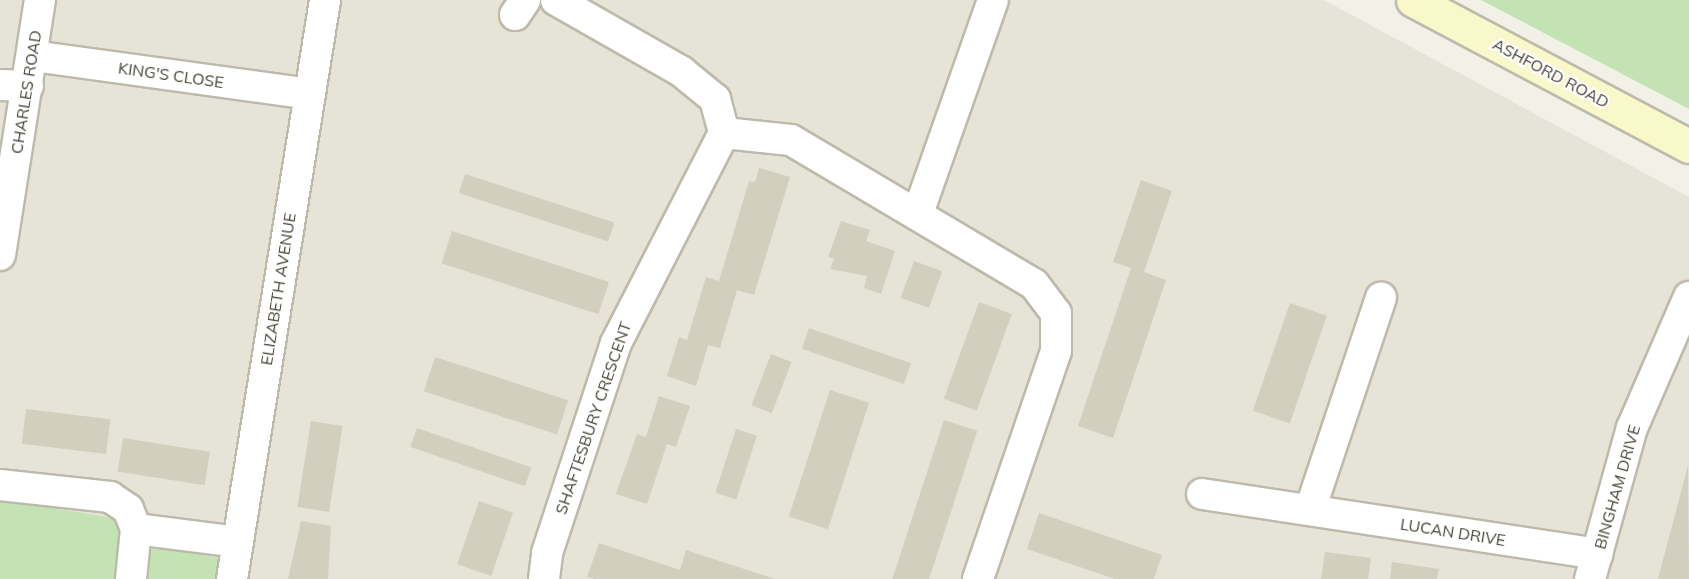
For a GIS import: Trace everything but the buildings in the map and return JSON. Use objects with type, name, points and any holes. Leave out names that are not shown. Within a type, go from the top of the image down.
[{"type":"main road","name":"ASHFORD ROAD","points":[[1413,0],[1689,146]]},
{"type":"street","name":"CHARLES ROAD","points":[[0,255],[14,85],[33,56],[40,0]]},
{"type":"street","name":"ELIZABETH AVENUE","points":[[232,579],[325,0]]},
{"type":"street","points":[[556,0],[682,72],[715,99],[724,133],[791,140],[918,213],[1034,284],[1056,313],[1056,351],[978,579]]},
{"type":"street","points":[[918,213],[993,0]]},
{"type":"street","name":"KING'S CLOSE","points":[[33,56],[309,94]]},
{"type":"street","name":"SHAFTESBURY CRESCENT","points":[[544,579],[547,553],[616,343],[724,133]]},
{"type":"street","name":"BINGHAM DRIVE","points":[[1594,567],[1632,429],[1689,297]]},
{"type":"street","points":[[1310,510],[1381,298]]},
{"type":"street","points":[[0,486],[110,497],[128,509],[136,529],[131,579]]},
{"type":"street","name":"LUCAN DRIVE","points":[[1202,494],[1310,510],[1594,567]]},
{"type":"street","points":[[136,529],[237,542]]},
{"type":"shaded area","points":[[0,0],[1324,0],[1689,197],[1689,579],[0,579]]},
{"type":"green space","points":[[1481,0],[1689,0],[1689,109]]},
{"type":"green space","points":[[0,499],[118,519],[123,531],[115,579],[0,579]]},
{"type":"green space","points":[[157,547],[219,558],[215,579],[144,579],[148,552]]}]
